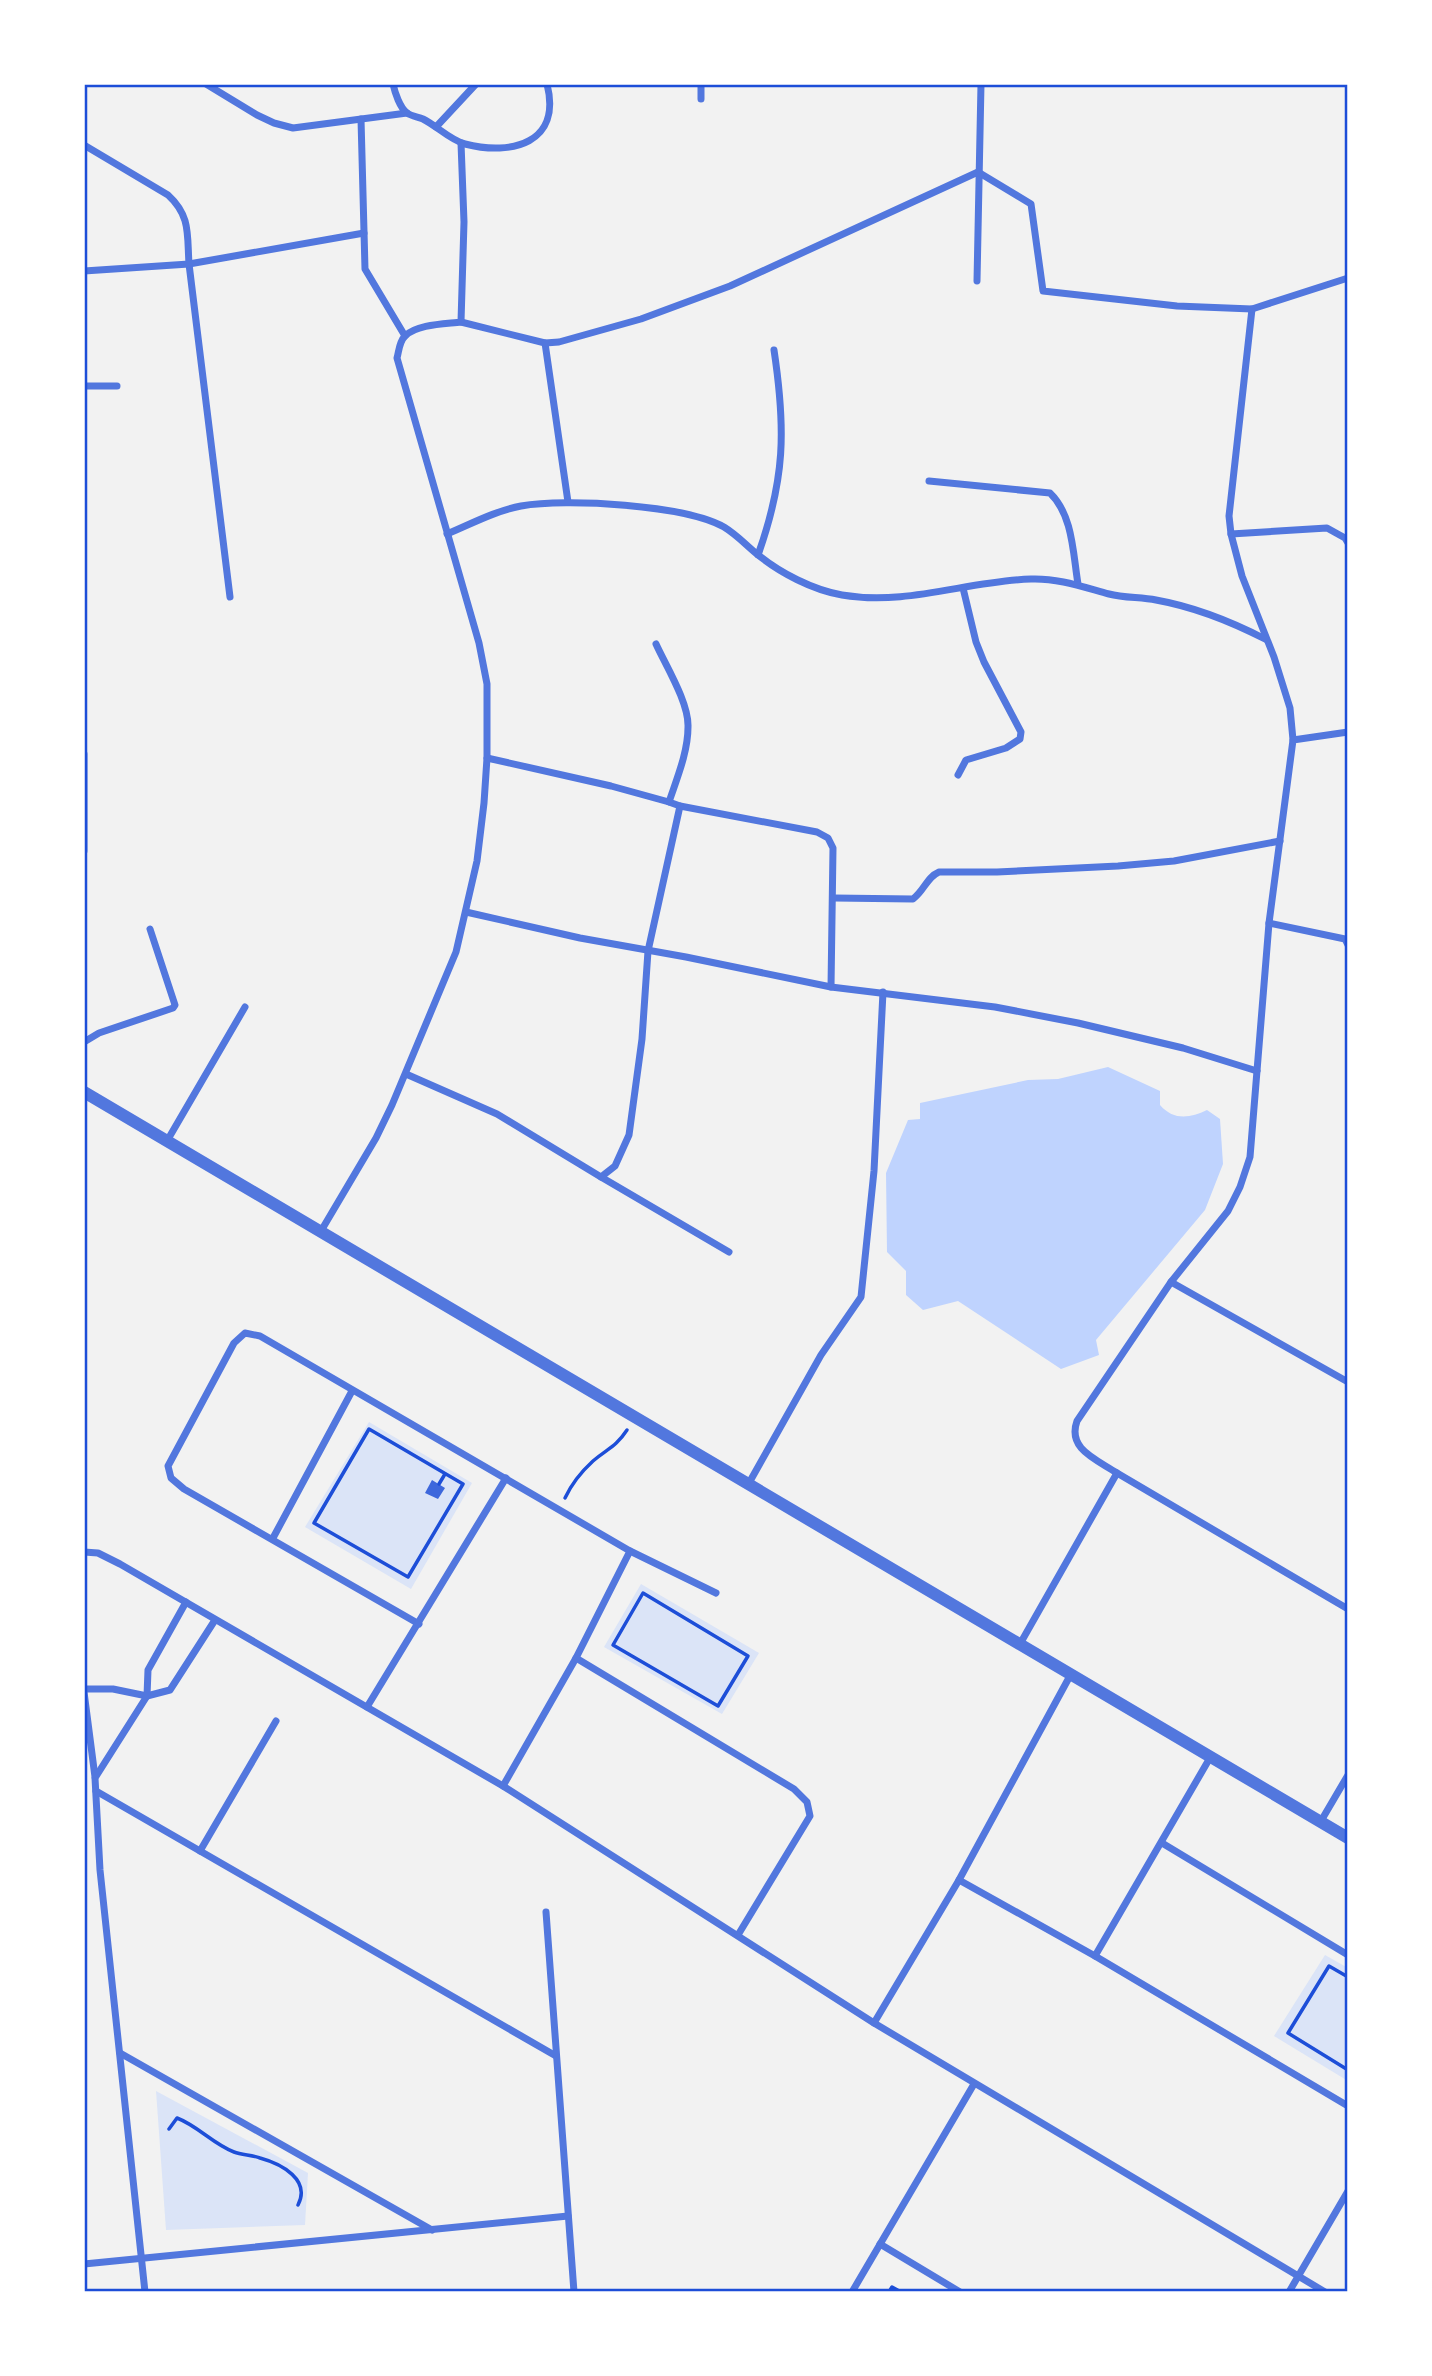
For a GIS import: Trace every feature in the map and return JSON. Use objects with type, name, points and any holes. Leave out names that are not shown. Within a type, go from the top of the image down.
[{"type":"street","points":[[206,84],[257,115],[293,128],[407,113],[436,127],[461,144],[501,148],[522,146],[539,135],[545,126],[550,95],[547,84]]},
{"type":"street","points":[[393,84],[395,93],[407,113]]},
{"type":"street","points":[[436,127],[476,84]]},
{"type":"street","points":[[701,84],[701,99]]},
{"type":"street","points":[[977,281],[981,84]]},
{"type":"street","points":[[361,119],[365,269],[405,336]]},
{"type":"street","points":[[461,144],[464,222],[461,322]]},
{"type":"street","points":[[84,145],[152,184],[180,206],[186,217],[189,264],[230,597]]},
{"type":"street","points":[[978,173],[1031,204],[1043,291],[1177,306],[1251,309],[1348,278]]},
{"type":"street","points":[[321,1231],[376,1138],[456,952],[477,861],[487,758],[487,684],[479,643],[397,358],[405,336],[416,330],[461,322],[545,343],[559,342],[670,309],[730,286],[978,173]]},
{"type":"street","points":[[84,271],[189,264],[364,233]]},
{"type":"street","points":[[1251,309],[1229,516],[1230,534],[1242,576],[1274,657],[1290,708],[1293,740],[1269,923],[1250,1157],[1228,1212],[1171,1282],[1077,1421],[1073,1432],[1075,1440],[1085,1451],[1117,1473],[1348,1609]]},
{"type":"street","points":[[545,343],[568,502]]},
{"type":"street","points":[[758,555],[770,520],[781,465],[782,417],[774,350]]},
{"type":"street","points":[[84,386],[117,386]]},
{"type":"street","points":[[929,481],[1050,494],[1060,503],[1065,514],[1078,584]]},
{"type":"street","points":[[447,534],[522,506],[568,502],[664,510],[722,526],[737,535],[758,555],[789,575],[841,595],[901,598],[1032,579],[1078,584],[1111,595],[1181,604],[1216,616],[1265,639]]},
{"type":"street","points":[[1230,534],[1327,528],[1345,538],[1348,543]]},
{"type":"street","points":[[958,775],[966,760],[1006,748],[1020,739],[1021,732],[984,662],[973,632],[963,588]]},
{"type":"street","points":[[656,644],[686,711],[688,726],[683,761],[668,802]]},
{"type":"street","points":[[1293,740],[1348,733]]},
{"type":"street","points":[[84,754],[84,851]]},
{"type":"street","points":[[487,758],[611,786],[680,806],[817,832],[828,838],[833,848],[831,987]]},
{"type":"street","points":[[601,1177],[615,1166],[629,1135],[642,1040],[648,951],[680,806]]},
{"type":"street","points":[[834,898],[913,899],[932,875],[939,872],[997,873],[1132,865],[1174,861],[1280,841]]},
{"type":"street","points":[[466,912],[831,987],[995,1007],[1078,1023],[1182,1048],[1257,1071]]},
{"type":"street","points":[[1269,923],[1347,940]]},
{"type":"street","points":[[84,1042],[99,1033],[173,1008],[175,1005],[150,929]]},
{"type":"street","points":[[749,1483],[821,1355],[861,1297],[874,1171],[883,992]]},
{"type":"street","points":[[167,1141],[245,1007]]},
{"type":"street","points":[[406,1073],[496,1114],[729,1252]]},
{"type":"street","points":[[84,1092],[1348,1838]]},
{"type":"street","points":[[1171,1282],[1348,1382]]},
{"type":"street","points":[[419,1624],[184,1489],[171,1478],[168,1466],[234,1343],[245,1333],[260,1336],[630,1551],[716,1593]]},
{"type":"street","points":[[273,1538],[352,1391]]},
{"type":"street","points":[[1020,1644],[1117,1473]]},
{"type":"street","points":[[368,1707],[506,1478]]},
{"type":"street","points":[[503,1786],[576,1658],[630,1551]]},
{"type":"street","points":[[84,1552],[98,1553],[120,1564],[503,1786],[874,2023],[1325,2292]]},
{"type":"street","points":[[95,1778],[147,1696],[148,1670],[186,1602]]},
{"type":"street","points":[[145,2292],[100,1870],[95,1778],[84,1690],[113,1689],[147,1696],[170,1690],[215,1620]]},
{"type":"street","points":[[576,1658],[794,1789],[807,1802],[810,1816],[738,1935]]},
{"type":"street","points":[[874,2023],[959,1880],[1071,1674]]},
{"type":"street","points":[[200,1851],[276,1721]]},
{"type":"street","points":[[1095,1956],[1211,1756]]},
{"type":"street","points":[[1321,1821],[1348,1775]]},
{"type":"street","points":[[96,1791],[556,2056]]},
{"type":"street","points":[[1162,1843],[1348,1955]]},
{"type":"street","points":[[959,1880],[1095,1956],[1348,2106]]},
{"type":"street","points":[[546,1912],[574,2292]]},
{"type":"street","points":[[120,2053],[432,2230]]},
{"type":"street","points":[[852,2292],[974,2084]]},
{"type":"street","points":[[1289,2292],[1348,2191]]},
{"type":"street","points":[[84,2264],[568,2216]]},
{"type":"street","points":[[880,2244],[960,2292]]},
{"type":"path","points":[[559,1509],[574,1480],[594,1460],[617,1444],[636,1417]]},
{"type":"path","points":[[369,1429],[445,1474],[463,1483],[408,1577],[314,1523],[369,1429]]},
{"type":"path","points":[[439,1484],[445,1474]]},
{"type":"path","points":[[643,1593],[748,1656],[718,1706],[613,1645],[643,1593]]},
{"type":"path","points":[[1348,1977],[1329,1966],[1288,2033],[1348,2070]]},
{"type":"path","points":[[169,2129],[177,2118],[188,2122],[236,2153],[266,2159],[285,2169],[296,2177],[302,2186],[302,2197],[298,2205]]},
{"type":"path","points":[[889,2292],[892,2287],[901,2292]]},
{"type":"shaded area","points":[[369,1422],[472,1483],[411,1589],[305,1527]]},
{"type":"shaded area","points":[[641,1584],[759,1653],[722,1714],[604,1647]]},
{"type":"shaded area","points":[[1325,1955],[1348,1968],[1348,2081],[1274,2036]]},
{"type":"shaded area","points":[[156,2091],[308,2173],[305,2225],[166,2230]]},
{"type":"water","points":[[1108,1067],[1160,1091],[1160,1105],[1171,1114],[1182,1117],[1207,1110],[1220,1119],[1223,1164],[1205,1210],[1096,1340],[1099,1355],[1061,1369],[958,1301],[923,1310],[906,1295],[906,1271],[887,1252],[886,1173],[908,1120],[920,1119],[920,1103],[1028,1080],[1058,1079]]},
{"type":"building","points":[[432,1480],[445,1488],[438,1499],[425,1493]]}]
